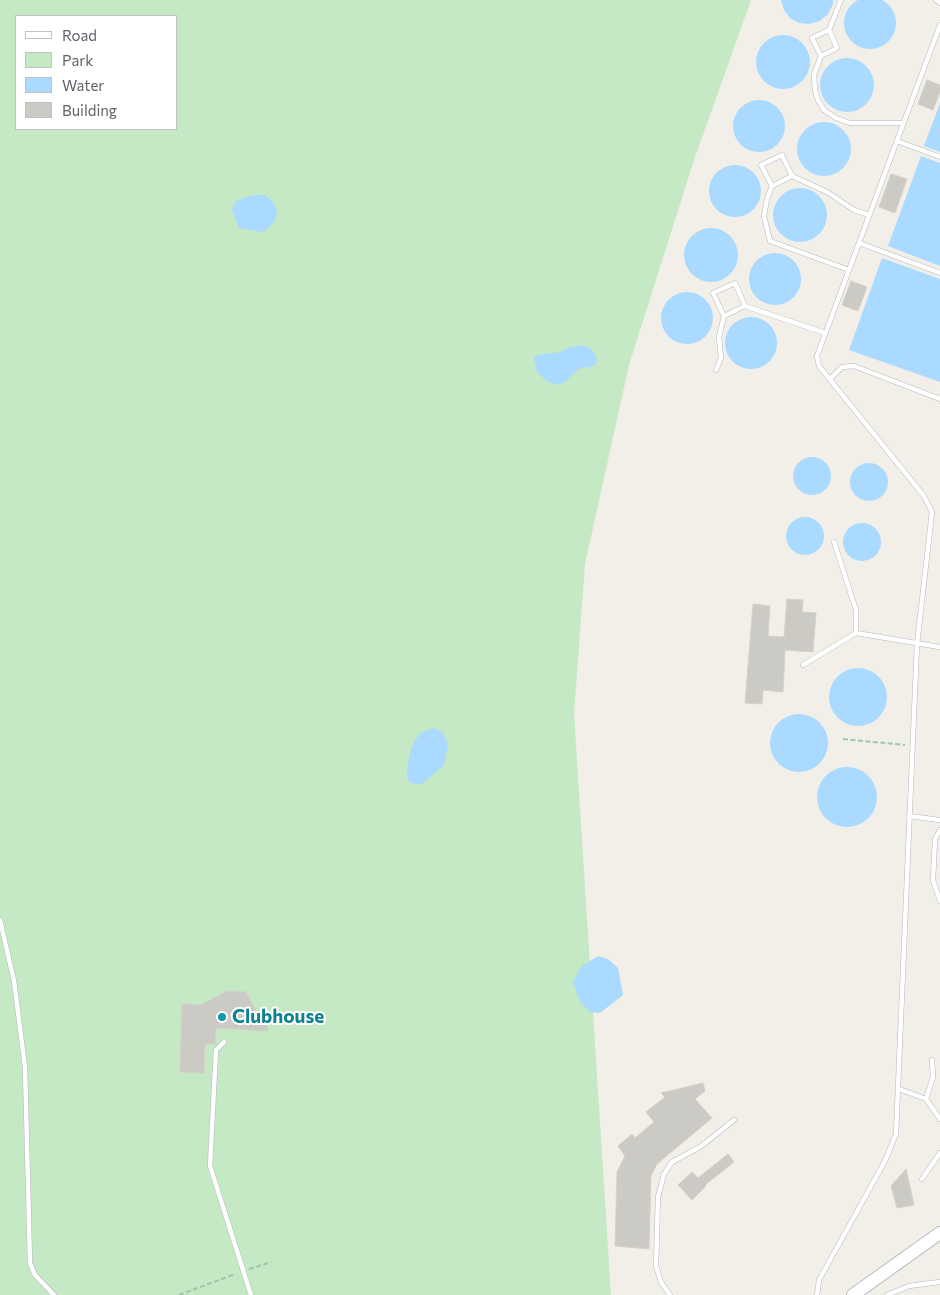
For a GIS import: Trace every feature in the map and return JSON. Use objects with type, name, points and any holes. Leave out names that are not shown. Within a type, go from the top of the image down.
[{"type":"main road","points":[[853,1295],[940,1233]]},
{"type":"lane","points":[[842,0],[829,30],[812,38],[820,56],[814,76],[818,100],[824,110],[836,118],[850,123],[903,123]]},
{"type":"lane","points":[[936,0],[940,3]]},
{"type":"lane","points":[[817,1295],[820,1280],[885,1161],[896,1134],[917,644],[932,512],[924,496],[819,366],[817,356],[940,25]]},
{"type":"lane","points":[[820,56],[837,48],[829,30]]},
{"type":"lane","points":[[897,141],[940,157]]},
{"type":"lane","points":[[848,270],[770,241],[764,216],[772,186],[761,165],[782,154],[792,176],[827,192],[854,210],[869,215]]},
{"type":"lane","points":[[772,186],[792,176]]},
{"type":"lane","points":[[859,242],[940,273]]},
{"type":"lane","points":[[716,370],[721,358],[719,337],[724,316],[713,293],[735,283],[746,306]]},
{"type":"lane","points":[[724,316],[746,306],[825,333]]},
{"type":"lane","points":[[830,380],[842,367],[854,366],[940,398]]},
{"type":"lane","points":[[834,542],[856,610],[856,633]]},
{"type":"lane","points":[[803,665],[856,633],[917,644],[940,646]]},
{"type":"lane","points":[[909,816],[940,820]]},
{"type":"lane","points":[[940,830],[935,839],[933,880],[940,901]]},
{"type":"lane","points":[[0,920],[14,981],[26,1067],[30,1263],[35,1275],[54,1295]]},
{"type":"lane","points":[[224,1042],[216,1050],[210,1166],[251,1295]]},
{"type":"lane","points":[[926,1099],[933,1077],[932,1060]]},
{"type":"lane","points":[[899,1089],[926,1099],[940,1119]]},
{"type":"lane","points":[[670,1295],[660,1282],[656,1266],[658,1197],[664,1174],[672,1162],[700,1147],[734,1120]]},
{"type":"lane","points":[[922,1178],[940,1153]]},
{"type":"lane","points":[[887,1295],[909,1286],[940,1282]]},
{"type":"path","points":[[843,739],[912,746]]},
{"type":"path","points":[[179,1295],[271,1262]]},
{"type":"green space","points":[[0,0],[751,0],[694,160],[629,365],[585,564],[574,714],[611,1295],[0,1295]]},
{"type":"water","points":[[860,-1],[880,-1],[888,5],[895,18],[894,33],[888,41],[880,47],[870,49],[860,47],[852,41],[846,33],[844,23],[846,13]]},
{"type":"water","points":[[781,0],[833,0],[833,4],[828,14],[820,21],[809,24],[799,23],[790,18],[784,10]]},
{"type":"water","points":[[783,35],[802,43],[810,62],[802,81],[783,89],[764,81],[756,62],[764,43]]},
{"type":"water","points":[[847,58],[857,60],[866,66],[872,75],[874,85],[872,95],[866,104],[857,110],[847,112],[837,110],[828,104],[822,95],[820,85],[822,75],[828,66],[837,60]]},
{"type":"water","points":[[759,100],[773,104],[781,112],[785,126],[781,140],[773,148],[759,152],[745,148],[737,140],[733,126],[737,112],[745,104]]},
{"type":"water","points":[[940,103],[940,152],[924,146]]},
{"type":"water","points":[[824,122],[834,124],[843,130],[849,139],[851,149],[849,159],[843,168],[834,174],[824,176],[814,174],[805,168],[799,159],[797,149],[799,139],[805,130],[814,124]]},
{"type":"water","points":[[921,156],[940,163],[940,266],[888,246]]},
{"type":"water","points":[[735,165],[749,169],[757,177],[761,191],[757,205],[749,213],[735,217],[721,213],[713,205],[709,191],[713,177],[721,169]]},
{"type":"water","points":[[795,188],[805,188],[815,192],[823,200],[827,215],[823,230],[815,238],[805,242],[795,242],[785,238],[777,230],[773,220],[773,210],[777,200],[785,192]]},
{"type":"water","points":[[265,195],[272,201],[277,211],[276,219],[267,230],[260,232],[239,228],[232,210],[235,202],[245,197]]},
{"type":"water","points":[[711,228],[721,230],[730,236],[736,245],[738,255],[736,265],[730,274],[721,280],[711,282],[701,280],[692,274],[686,265],[684,255],[686,245],[692,236],[701,230]]},
{"type":"water","points":[[770,253],[780,253],[794,260],[801,274],[801,284],[794,298],[780,305],[770,305],[760,301],[753,294],[749,284],[749,274],[753,264],[760,257]]},
{"type":"water","points":[[882,258],[940,279],[940,382],[849,350]]},
{"type":"water","points":[[687,292],[697,294],[705,300],[711,308],[713,318],[711,328],[705,336],[697,342],[687,344],[677,342],[669,336],[663,328],[661,318],[663,308],[669,300],[677,294]]},
{"type":"water","points":[[746,317],[756,317],[770,324],[777,338],[777,348],[770,362],[756,369],[746,369],[736,365],[729,358],[725,348],[725,338],[729,328],[736,321]]},
{"type":"water","points":[[583,345],[590,348],[595,354],[597,361],[594,366],[578,369],[559,385],[548,382],[537,372],[534,358],[538,355],[560,352],[567,348]]},
{"type":"water","points":[[812,457],[825,463],[831,476],[825,489],[812,495],[799,489],[793,476],[799,463]]},
{"type":"water","points":[[869,463],[876,464],[882,469],[887,475],[887,489],[882,495],[876,500],[869,501],[862,500],[856,495],[851,489],[850,482],[851,475],[856,469],[862,464]]},
{"type":"water","points":[[805,517],[819,522],[824,536],[819,550],[805,555],[791,550],[786,536],[791,522]]},
{"type":"water","points":[[862,523],[876,528],[881,542],[876,556],[862,561],[848,556],[843,542],[848,528]]},
{"type":"water","points":[[852,668],[864,668],[879,676],[887,691],[887,703],[879,718],[864,726],[852,726],[837,718],[829,703],[829,691],[837,676]]},
{"type":"water","points":[[799,714],[815,719],[823,727],[828,743],[823,759],[815,767],[799,772],[783,767],[775,759],[770,743],[775,727],[783,719]]},
{"type":"water","points":[[435,728],[443,733],[448,744],[444,765],[422,784],[409,782],[407,777],[408,762],[412,746],[420,733]]},
{"type":"water","points":[[847,767],[863,772],[868,776],[872,781],[877,797],[872,813],[868,818],[863,822],[847,827],[831,822],[826,818],[822,813],[817,797],[822,781],[826,776],[831,772]]},
{"type":"water","points":[[598,956],[608,959],[618,968],[623,995],[600,1013],[590,1012],[580,1002],[573,981],[582,966]]},
{"type":"building","points":[[927,80],[940,85],[940,92],[933,110],[918,104]]},
{"type":"building","points":[[891,174],[907,179],[895,213],[879,207]]},
{"type":"building","points":[[851,281],[867,287],[858,311],[842,305]]},
{"type":"building","points":[[787,599],[803,600],[802,612],[816,613],[813,652],[785,650],[783,692],[763,690],[762,704],[745,703],[753,604],[770,606],[768,636],[784,637]]},
{"type":"building","name":"Clubhouse","points":[[227,991],[246,992],[257,1013],[261,1013],[261,1020],[268,1021],[267,1031],[216,1028],[215,1044],[205,1044],[204,1073],[180,1072],[182,1004],[200,1005]]},
{"type":"building","points":[[703,1083],[705,1091],[695,1099],[712,1118],[657,1164],[651,1176],[649,1249],[615,1246],[617,1172],[625,1156],[618,1146],[632,1134],[635,1138],[654,1122],[646,1112],[665,1097],[661,1093]]},
{"type":"building","points":[[728,1154],[734,1162],[705,1185],[692,1200],[678,1185],[692,1172],[698,1178]]},
{"type":"building","points":[[906,1169],[914,1205],[897,1208],[891,1186]]},
{"type":"place","name":"Clubhouse","points":[[222,1017]]}]
